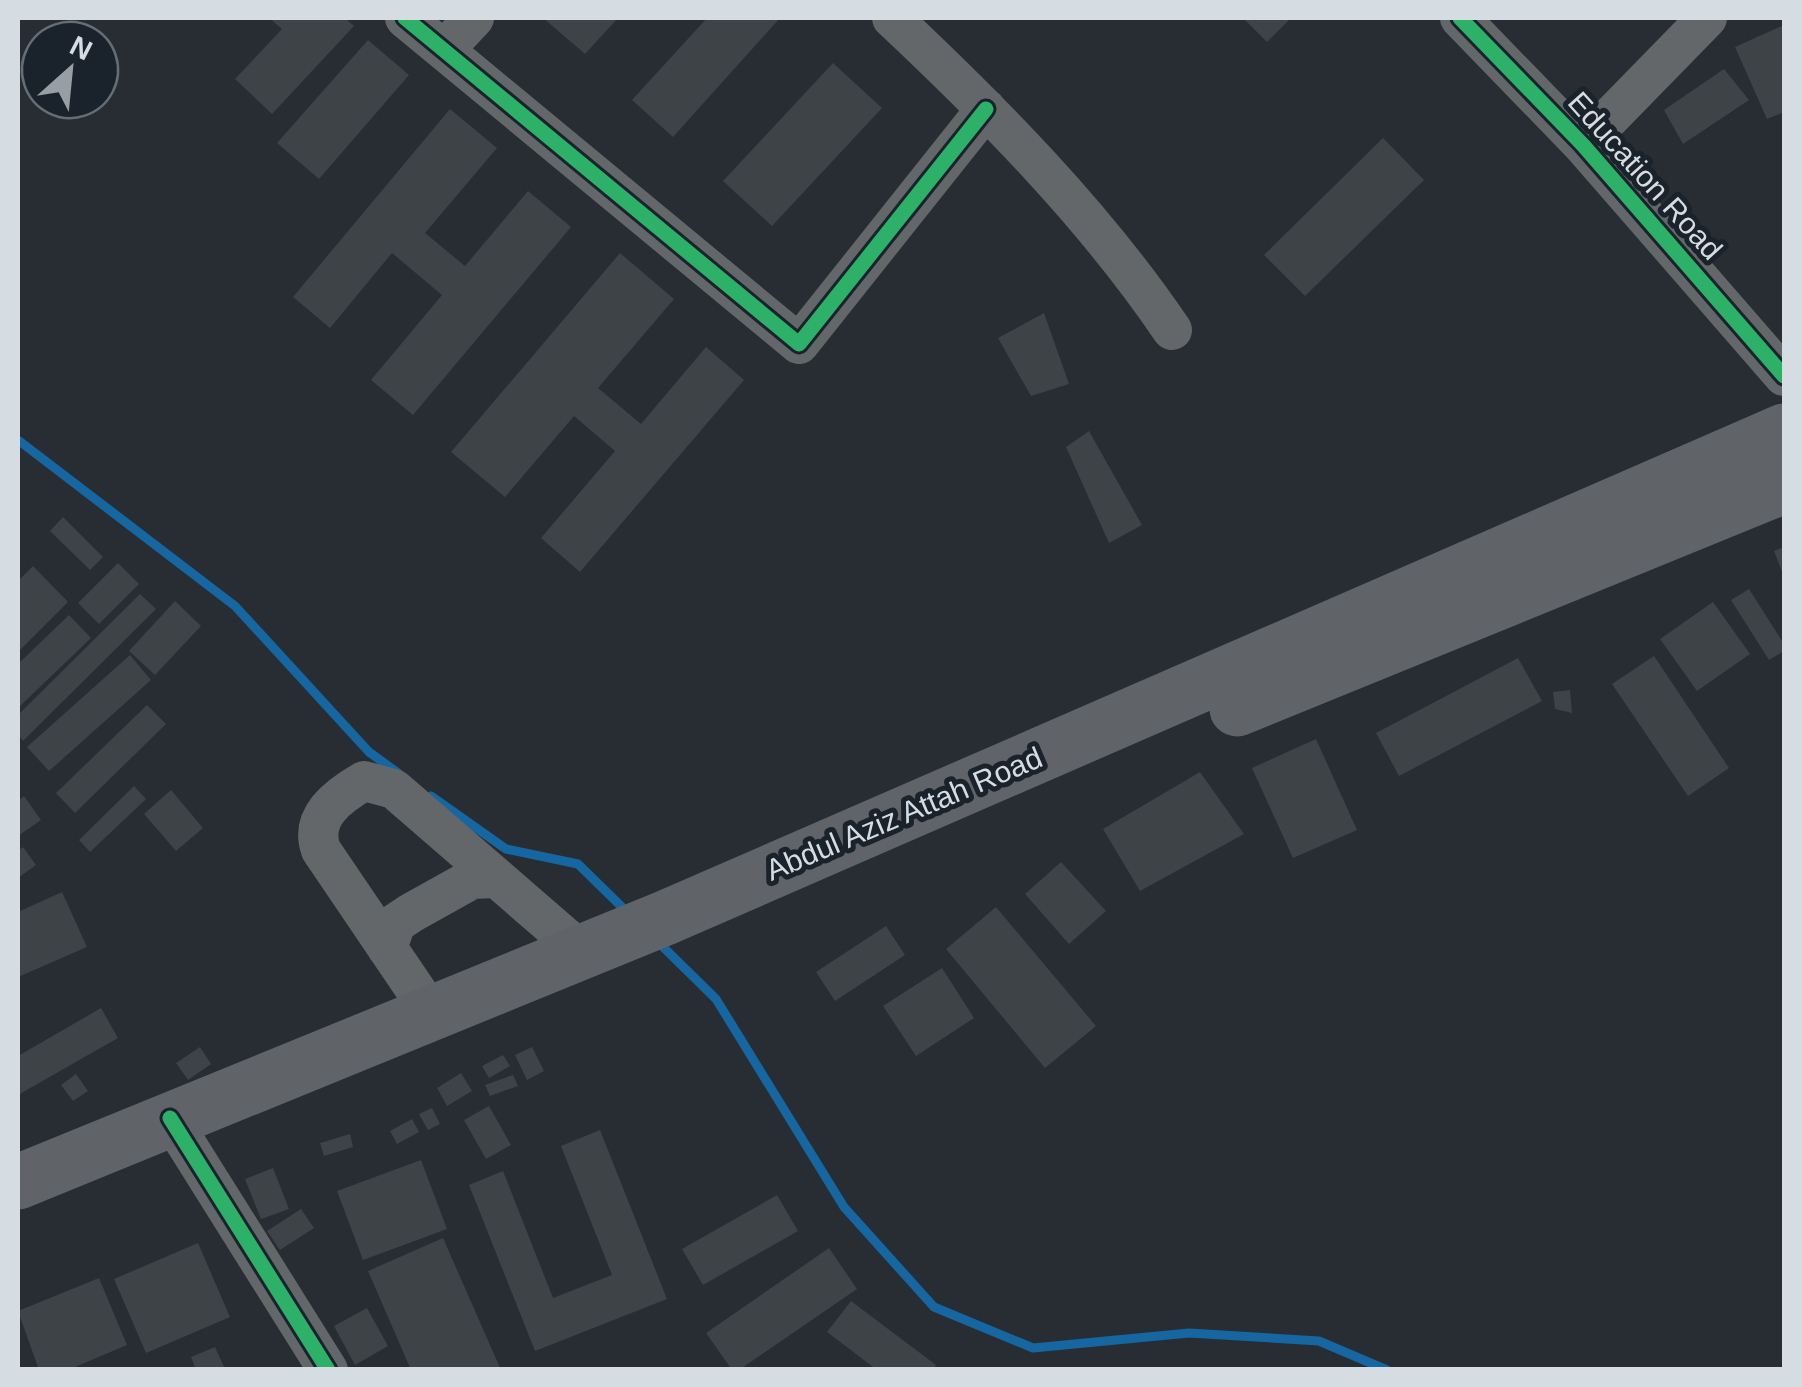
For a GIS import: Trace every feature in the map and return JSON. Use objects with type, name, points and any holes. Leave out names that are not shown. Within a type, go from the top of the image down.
[{"type":"highway","name":"Abdul Aziz Attah Road","points":[[18,1209],[176,1128],[430,1012],[580,950],[654,934],[1784,431]]},
{"type":"highway","name":"Abdul Aziz Attah Road","points":[[18,1182],[176,1128],[1784,486]]},
{"type":"street","points":[[406,18],[799,344],[986,109]]},
{"type":"street","points":[[444,50],[474,18]]},
{"type":"street","points":[[892,18],[986,109],[1130,268],[1172,330]]},
{"type":"street","name":"Education Road","points":[[1460,18],[1583,144],[1784,376]]},
{"type":"street","points":[[1583,144],[1707,18]]},
{"type":"street","points":[[430,1012],[316,838],[327,809],[340,795],[364,781],[394,789],[580,950]]},
{"type":"street","points":[[387,948],[396,923],[411,913],[472,879],[494,878]]},
{"type":"street","points":[[176,1128],[328,1370]]},
{"type":"building","points":[[269,18],[345,18],[354,26],[272,114],[235,79],[282,29]]},
{"type":"building","points":[[543,18],[618,18],[585,54]]},
{"type":"building","points":[[707,18],[780,18],[673,137],[632,100]]},
{"type":"building","points":[[1243,18],[1291,18],[1267,42]]},
{"type":"building","points":[[1784,25],[1784,112],[1767,119],[1735,47]]},
{"type":"building","points":[[368,40],[409,75],[319,179],[277,143]]},
{"type":"building","points":[[833,63],[882,108],[772,226],[723,181]]},
{"type":"building","points":[[1724,69],[1749,100],[1683,144],[1664,110]]},
{"type":"building","points":[[450,109],[497,148],[425,233],[465,266],[528,191],[571,227],[413,415],[371,380],[442,295],[392,253],[330,328],[293,297]]},
{"type":"building","points":[[1383,138],[1424,180],[1305,296],[1264,255]]},
{"type":"building","points":[[620,253],[674,299],[598,388],[641,424],[706,347],[744,380],[580,572],[541,538],[615,451],[574,416],[505,497],[451,452]]},
{"type":"building","points":[[1044,313],[1069,384],[1031,396],[998,338]]},
{"type":"building","points":[[1089,431],[1142,525],[1109,543],[1066,447]]},
{"type":"building","points":[[63,517],[103,557],[90,570],[50,531]]},
{"type":"building","points":[[1784,547],[1784,577],[1774,551]]},
{"type":"building","points":[[118,563],[139,584],[99,624],[78,603]]},
{"type":"building","points":[[33,566],[68,602],[18,652],[18,581]]},
{"type":"building","points":[[1749,589],[1784,644],[1784,651],[1769,660],[1731,600]]},
{"type":"building","points":[[140,594],[156,609],[23,741],[18,735],[18,715]]},
{"type":"building","points":[[175,601],[201,626],[155,675],[129,651]]},
{"type":"building","points":[[1713,602],[1750,654],[1697,691],[1660,639]]},
{"type":"building","points":[[69,615],[91,638],[18,708],[18,664]]},
{"type":"building","points":[[130,655],[151,680],[49,771],[27,747]]},
{"type":"building","points":[[1654,656],[1729,768],[1688,796],[1612,684]]},
{"type":"building","points":[[1518,658],[1542,701],[1399,776],[1376,733]]},
{"type":"building","points":[[1570,690],[1572,713],[1555,709],[1553,692]]},
{"type":"building","points":[[147,705],[166,724],[75,813],[56,793]]},
{"type":"building","points":[[1316,739],[1357,830],[1293,858],[1252,768]]},
{"type":"building","points":[[1200,772],[1244,834],[1140,891],[1103,829]]},
{"type":"building","points":[[134,786],[146,799],[90,852],[79,840]]},
{"type":"building","points":[[171,790],[203,828],[176,851],[144,814]]},
{"type":"building","points":[[24,796],[41,820],[18,836],[18,801]]},
{"type":"building","points":[[23,847],[36,865],[18,878],[18,851]]},
{"type":"building","points":[[1061,862],[1106,911],[1069,944],[1025,894]]},
{"type":"building","points":[[62,892],[87,947],[18,977],[18,912]]},
{"type":"building","points":[[996,907],[1096,1026],[1045,1068],[946,949]]},
{"type":"building","points":[[886,926],[905,955],[835,1001],[816,972]]},
{"type":"building","points":[[942,968],[974,1018],[916,1056],[883,1006]]},
{"type":"building","points":[[101,1008],[118,1038],[18,1095],[18,1056]]},
{"type":"building","points":[[200,1047],[211,1064],[188,1080],[176,1063]]},
{"type":"building","points":[[532,1047],[544,1071],[527,1080],[515,1055]]},
{"type":"building","points":[[503,1055],[510,1066],[489,1078],[482,1066]]},
{"type":"building","points":[[461,1073],[472,1091],[447,1106],[437,1088]]},
{"type":"building","points":[[76,1074],[88,1091],[73,1101],[61,1085]]},
{"type":"building","points":[[513,1075],[518,1086],[490,1096],[485,1085]]},
{"type":"building","points":[[489,1106],[511,1145],[486,1159],[464,1120]]},
{"type":"building","points":[[432,1108],[440,1124],[428,1130],[419,1114]]},
{"type":"building","points":[[412,1119],[419,1132],[397,1144],[390,1131]]},
{"type":"building","points":[[600,1130],[667,1299],[535,1351],[469,1185],[503,1171],[553,1298],[612,1275],[561,1146]]},
{"type":"building","points":[[350,1134],[353,1147],[324,1156],[320,1143]]},
{"type":"building","points":[[421,1160],[447,1229],[363,1260],[337,1191]]},
{"type":"building","points":[[273,1168],[289,1209],[261,1219],[245,1179]]},
{"type":"building","points":[[777,1195],[798,1231],[703,1285],[682,1249]]},
{"type":"building","points":[[301,1209],[314,1228],[280,1250],[267,1231]]},
{"type":"building","points":[[443,1238],[501,1370],[411,1370],[368,1271]]},
{"type":"building","points":[[198,1243],[230,1317],[146,1353],[114,1279]]},
{"type":"building","points":[[829,1248],[857,1289],[739,1370],[732,1370],[706,1333]]},
{"type":"building","points":[[99,1278],[127,1345],[68,1370],[39,1370],[18,1311]]},
{"type":"building","points":[[851,1301],[936,1365],[933,1370],[877,1370],[827,1332]]},
{"type":"building","points":[[367,1308],[388,1346],[355,1365],[334,1326]]},
{"type":"building","points":[[215,1347],[224,1367],[196,1370],[191,1357]]},
{"type":"waterway","points":[[18,440],[235,606],[369,752],[398,773]]},
{"type":"waterway","points":[[431,796],[506,849],[578,864],[628,913]]},
{"type":"waterway","points":[[657,941],[716,999],[844,1207],[934,1307],[1033,1348],[1189,1333],[1319,1341],[1387,1370]]},
{"type":"cycle path","points":[[405,18],[799,344],[986,109]]},
{"type":"cycle path","points":[[1460,18],[1583,145],[1784,376]]},
{"type":"cycle path","points":[[170,1118],[328,1370]]}]
